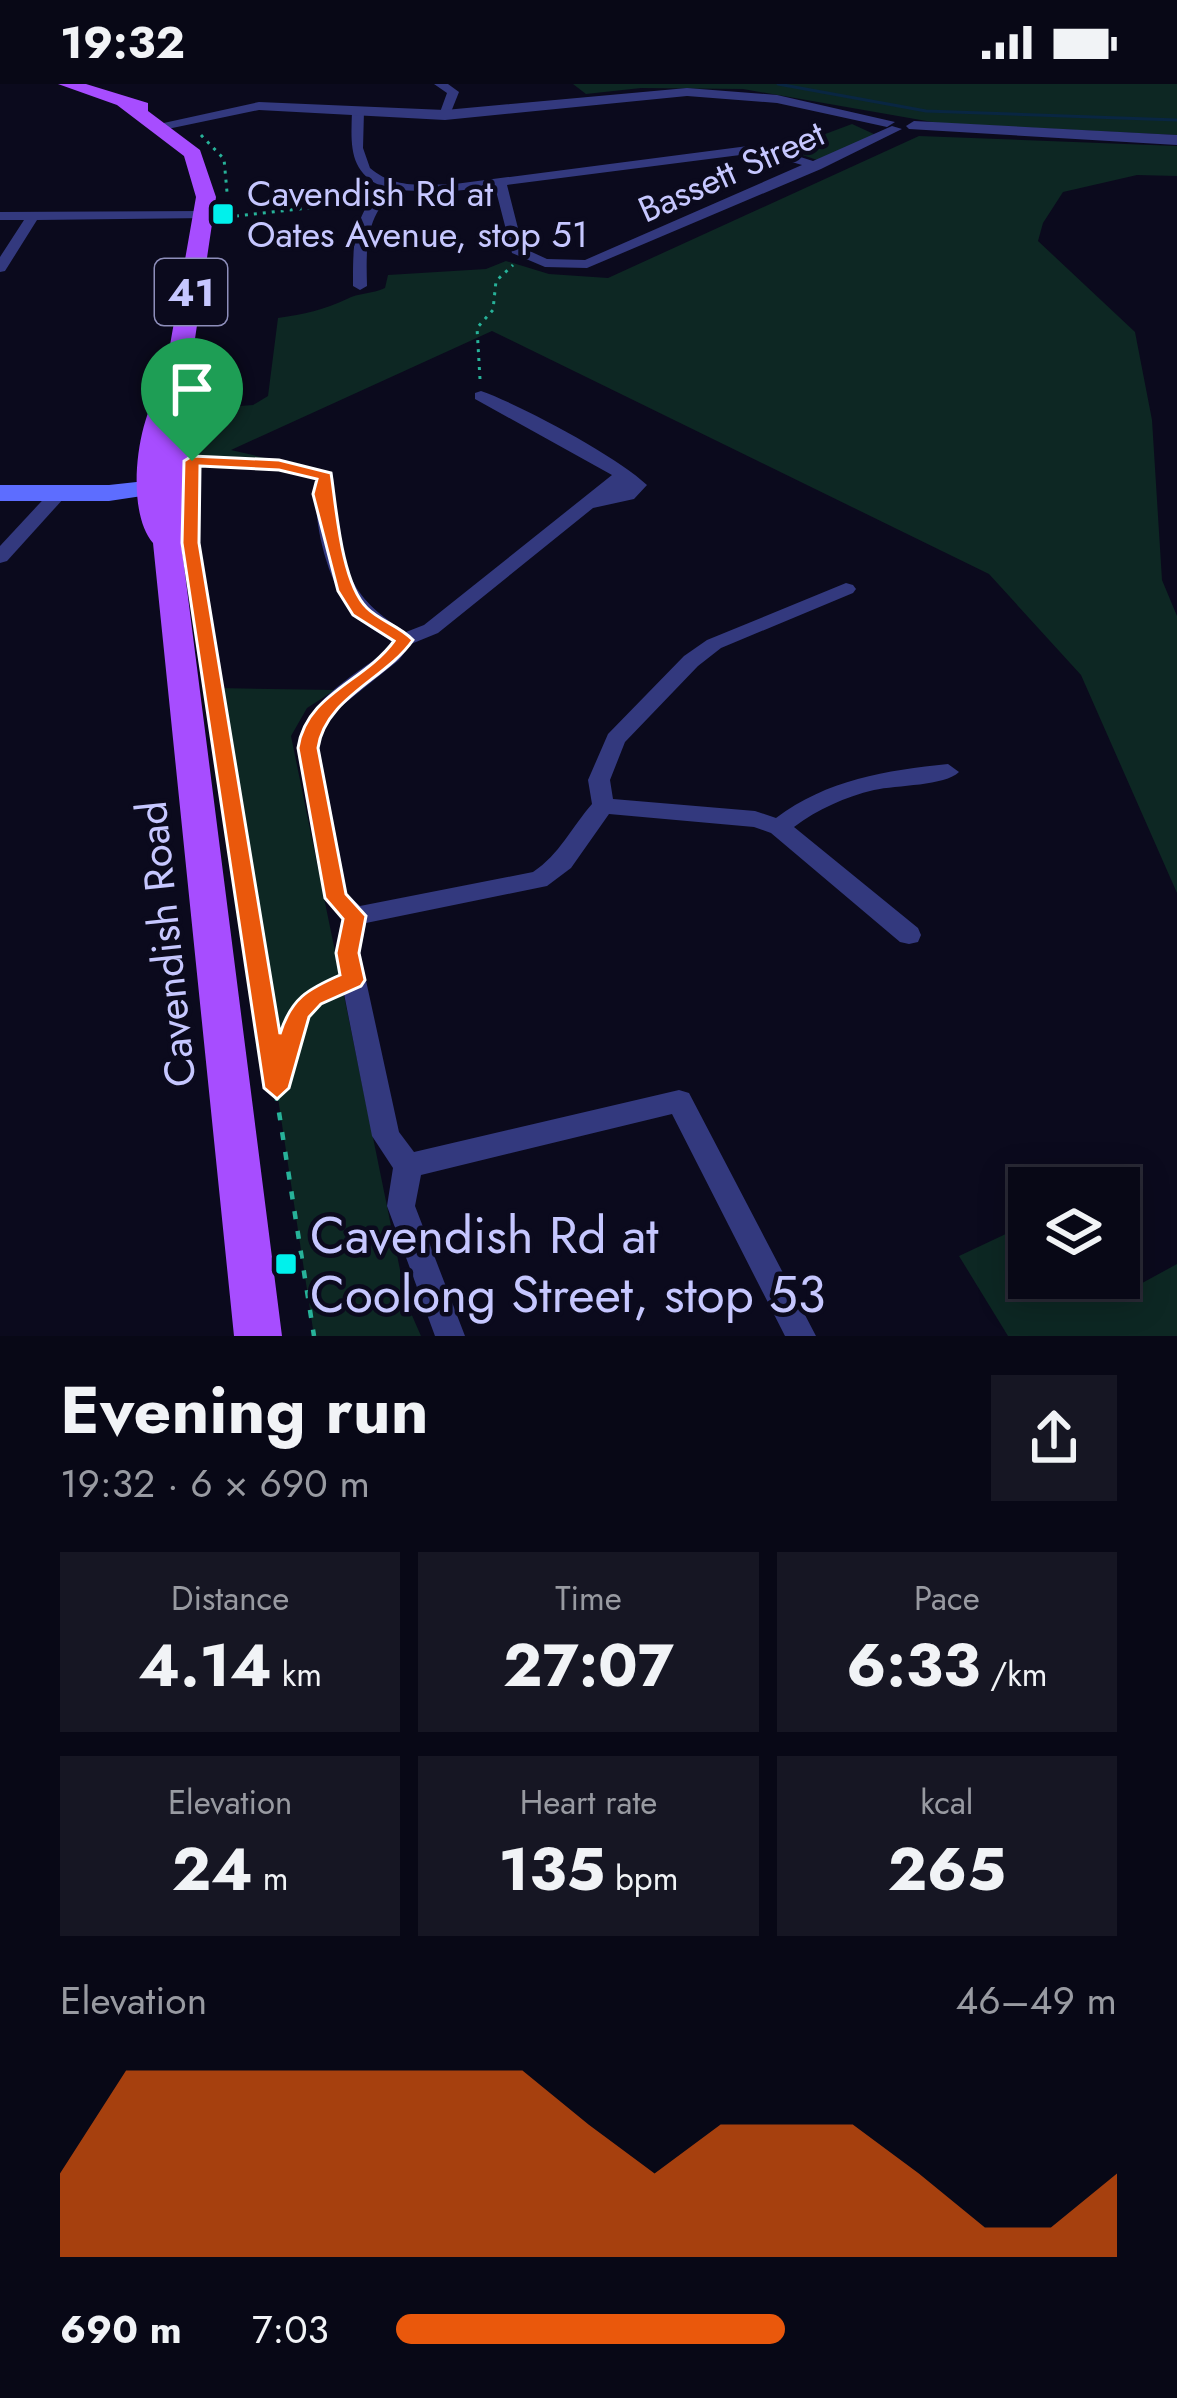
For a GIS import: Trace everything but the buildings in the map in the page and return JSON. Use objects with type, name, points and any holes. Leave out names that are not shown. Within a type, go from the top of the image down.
[{"type":"main road","name":"41","points":[[68,84],[124,102],[165,124],[196,159],[205,206]]},
{"type":"main road","name":"Cavendish Road","points":[[205,206],[175,386],[162,402],[162,487],[153,526],[166,542],[259,1336]]},
{"type":"main road","points":[[0,493],[162,487]]},
{"type":"street","points":[[440,84],[453,92],[445,116]]},
{"type":"street","points":[[165,124],[259,106],[445,116],[651,93],[718,93],[777,99],[899,126],[1177,140]]},
{"type":"street","points":[[358,110],[358,158],[364,171],[393,184],[455,188],[748,150],[769,151],[817,166]]},
{"type":"street","name":"Bassett Street","points":[[528,257],[545,263],[587,264],[899,126]]},
{"type":"street","points":[[500,183],[512,242],[528,257]]},
{"type":"street","points":[[361,286],[360,224],[374,200],[393,184]]},
{"type":"street","points":[[0,216],[205,206]]},
{"type":"street","points":[[0,268],[33,216]]},
{"type":"street","points":[[355,916],[336,898],[308,748],[311,729],[327,707],[392,656],[404,640],[431,628],[581,506],[637,490],[638,485],[625,474],[481,396]]},
{"type":"street","points":[[326,476],[322,494],[347,591],[360,611],[404,640]]},
{"type":"street","points":[[0,556],[58,494]]},
{"type":"street","points":[[603,806],[599,780],[616,739],[691,661],[714,644],[846,589]]},
{"type":"street","points":[[779,826],[805,805],[855,788],[901,776],[948,772]]},
{"type":"street","points":[[355,916],[539,880],[565,864],[580,845],[585,824],[603,806],[755,819],[779,826],[909,935]]},
{"type":"street","points":[[355,916],[348,953],[386,1136],[408,1166],[401,1206],[450,1336]]},
{"type":"street","points":[[408,1166],[679,1102],[801,1336]]},
{"type":"path","points":[[194,128],[218,147],[229,169],[224,217],[374,200]]},
{"type":"path","points":[[481,396],[485,386],[480,380],[477,328],[493,310],[496,281],[528,257]]},
{"type":"path","points":[[192,461],[279,465],[326,476]]},
{"type":"path","points":[[205,636],[314,1336]]},
{"type":"path","points":[[277,1088],[298,1012],[313,997],[353,980]]},
{"type":"green space","points":[[573,84],[1177,84],[1177,135],[938,123],[743,89],[641,88],[586,94]]},
{"type":"green space","points":[[852,124],[876,135],[817,160],[785,149]]},
{"type":"green space","points":[[919,136],[1177,146],[1177,176],[1137,175],[1063,192],[1043,223],[1038,241],[1135,332],[1152,420],[1162,580],[1177,616],[1177,893],[1081,675],[989,574],[492,331],[231,450],[312,469],[195,465],[202,409],[253,405],[268,396],[278,318],[380,290],[388,275],[486,269],[506,261],[549,274],[608,278]]},
{"type":"green space","points":[[216,688],[335,690],[307,708],[291,736],[407,1304],[421,1336],[314,1336]]},
{"type":"green space","points":[[1008,1233],[1008,1299],[1140,1299],[1140,1284],[1177,1264],[1177,1336],[1008,1336],[959,1256]]},
{"type":"waterway","points":[[778,84],[926,111],[1177,120]]},
{"type":"place","name":"Cavendish Rd at Oates Avenue, stop 51","points":[[223,214]]},
{"type":"place","name":"Cavendish Rd at Coolong Street, stop 53","points":[[286,1264]]},
{"type":"route","points":[[192,461],[279,465],[326,476],[322,494],[347,591],[360,611],[404,640],[392,656],[327,707],[311,729],[308,748],[336,898],[355,916],[348,953],[353,980],[313,997],[298,1012],[277,1088],[191,543],[192,461]]}]
